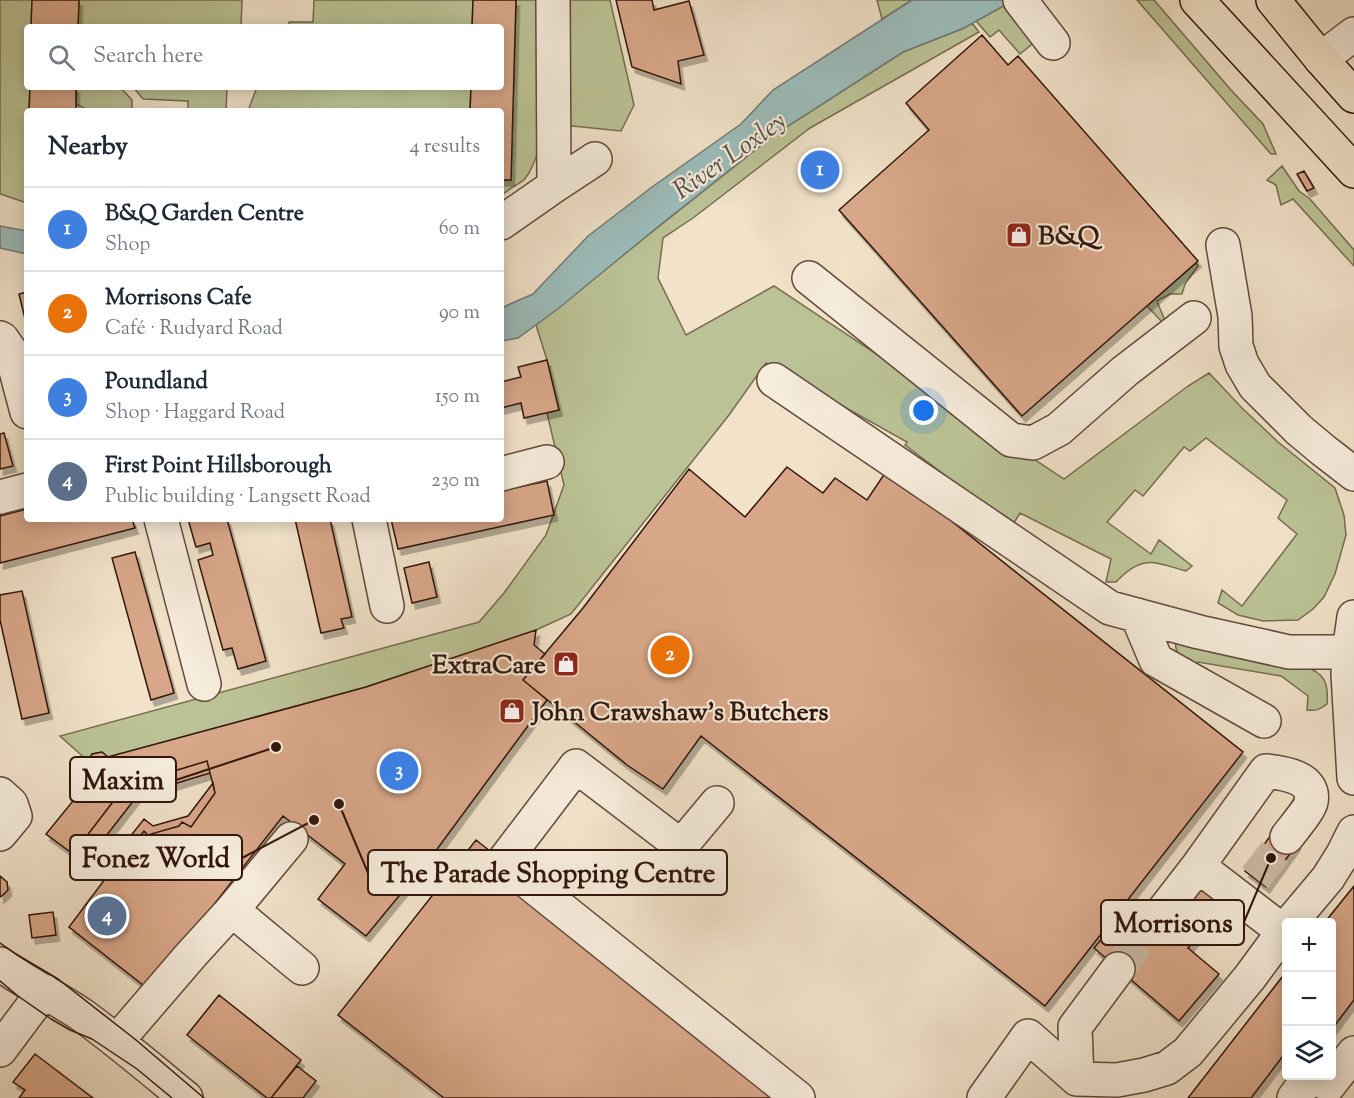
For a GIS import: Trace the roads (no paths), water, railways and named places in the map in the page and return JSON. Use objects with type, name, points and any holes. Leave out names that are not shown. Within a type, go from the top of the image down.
[{"type":"highway","points":[[1197,0],[1354,171]]},
{"type":"highway","points":[[1273,0],[1354,96]]},
{"type":"street","points":[[553,0],[554,186]]},
{"type":"street","points":[[1022,2],[1053,43]]},
{"type":"street","points":[[1321,59],[1354,34]]},
{"type":"street","points":[[504,221],[595,159]]},
{"type":"street","points":[[1223,245],[1235,316],[1236,346],[1242,364],[1255,386],[1299,430],[1354,474]]},
{"type":"street","points":[[809,278],[1011,440],[1022,442],[1033,443],[1059,429],[1125,371],[1194,318]]},
{"type":"street","points":[[0,338],[11,352],[24,401]]},
{"type":"street","points":[[774,380],[1110,608],[1199,632],[1350,667]]},
{"type":"street","points":[[504,473],[547,462]]},
{"type":"street","points":[[0,497],[24,491]]},
{"type":"street","points":[[162,522],[204,684]]},
{"type":"street","points":[[370,522],[387,606]]},
{"type":"street","points":[[1137,615],[1156,660],[1264,721]]},
{"type":"street","points":[[1354,617],[1350,667],[1354,778]]},
{"type":"street","points":[[717,803],[681,846],[576,766],[503,862],[798,1098]]},
{"type":"street","points":[[1157,919],[1266,771],[1295,776],[1307,784],[1311,793],[1311,803],[1287,837]]},
{"type":"street","points":[[0,794],[11,804],[15,816],[0,834]]},
{"type":"street","points":[[1295,918],[1328,878],[1354,832]]},
{"type":"street","points":[[117,1041],[291,839]]},
{"type":"street","points":[[1198,866],[1247,889],[1282,923]]},
{"type":"street","points":[[232,910],[302,968]]},
{"type":"street","points":[[984,1098],[1028,1036],[1077,1079],[1119,1089],[1144,1076],[1167,1068],[1188,1052],[1282,935]]},
{"type":"street","points":[[0,964],[81,1015],[117,1041],[186,1098]]},
{"type":"street","points":[[1077,1079],[1075,1027],[1118,969]]},
{"type":"street","points":[[0,1050],[44,992]]},
{"type":"street","points":[[1294,1098],[1321,1080]]},
{"type":"water","name":"River Loxley","points":[[912,0],[1014,0],[964,28],[903,52],[774,135],[559,308],[518,338],[504,340],[504,307],[533,294],[588,236],[741,124],[773,90]]},
{"type":"water","points":[[0,226],[24,230],[24,253],[0,248]]},
{"type":"tunnel","points":[[1255,878],[1287,837]]},
{"type":"tunnel","points":[[1118,969],[1157,919]]},
{"type":"tram line","points":[[0,943],[58,979],[136,1040],[204,1098]]},
{"type":"tram line","points":[[0,981],[51,1019],[92,1039],[137,1069],[172,1098]]},
{"type":"place","name":"B&Q Garden Centre","points":[[820,170]]},
{"type":"place","name":"B&Q","points":[[1019,235]]},
{"type":"place","name":"Morrisons Cafe","points":[[670,655]]},
{"type":"place","name":"ExtraCare","points":[[566,664]]},
{"type":"place","name":"John Crawshaw's Butchers","points":[[512,711]]},
{"type":"place","name":"Maxim","points":[[276,747]]},
{"type":"place","name":"Poundland","points":[[399,771]]},
{"type":"place","name":"The Parade Shopping Centre","points":[[339,804]]},
{"type":"place","name":"Fonez World","points":[[314,820]]},
{"type":"place","name":"Morrisons","points":[[1271,858]]},
{"type":"place","name":"First Point Hillsborough","points":[[107,916]]}]
